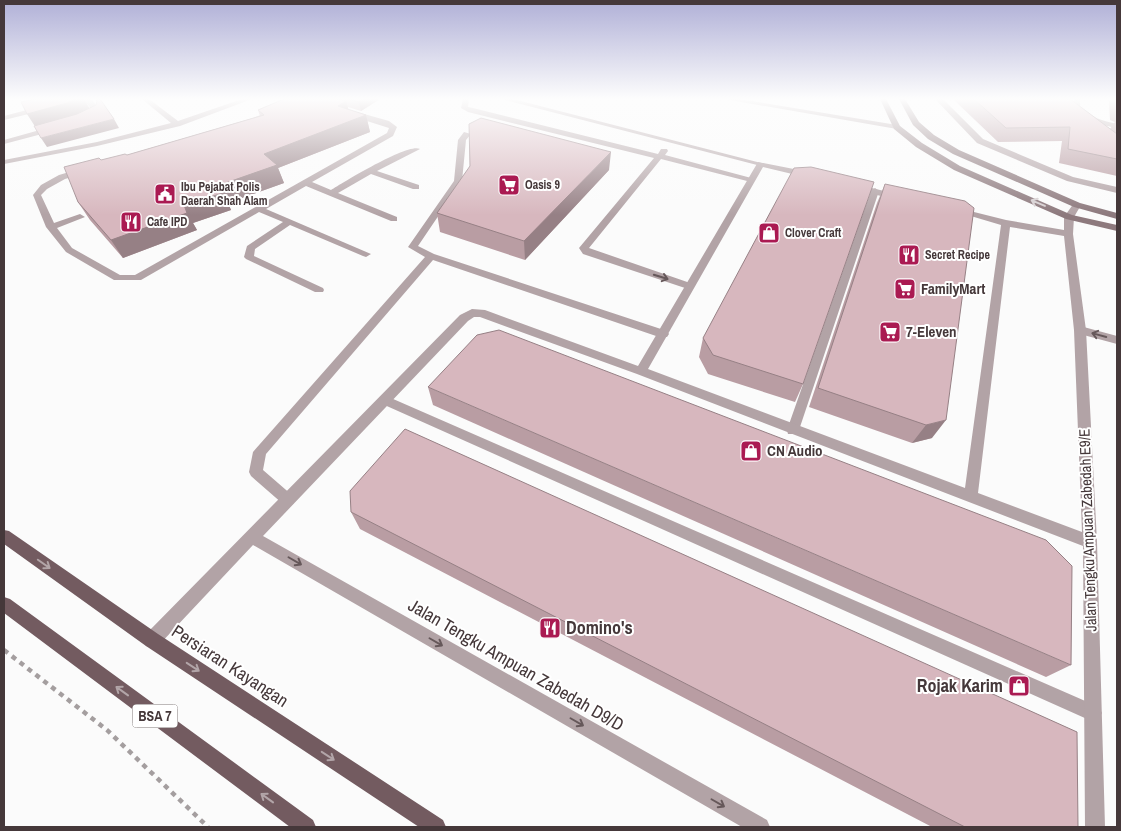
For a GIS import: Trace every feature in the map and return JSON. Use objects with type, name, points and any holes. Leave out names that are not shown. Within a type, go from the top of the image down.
[{"type":"main road","name":"Persiaran Kayangan","points":[[4,536],[152,640],[436,827]]},
{"type":"main road","name":"BSA 7","points":[[4,604],[306,827]]},
{"type":"street","points":[[4,142],[19,138]]},
{"type":"street","points":[[4,162],[124,144],[140,138]]},
{"type":"street","points":[[193,138],[132,158],[62,177],[44,187],[37,195],[51,227],[69,250],[118,278],[137,278],[384,138]]},
{"type":"street","points":[[464,138],[462,140],[458,180],[413,247],[431,256],[663,334]]},
{"type":"street","points":[[583,138],[751,179]]},
{"type":"street","points":[[656,138],[818,178]]},
{"type":"street","points":[[910,138],[957,168],[1069,216],[1117,228]]},
{"type":"street","points":[[932,138],[956,152],[1078,205],[1117,216]]},
{"type":"street","points":[[977,138],[980,141],[1070,180],[1117,190]]},
{"type":"street","points":[[672,142],[584,248],[586,252],[690,286]]},
{"type":"street","points":[[124,144],[132,158]]},
{"type":"street","points":[[331,193],[370,170],[416,149]]},
{"type":"street","points":[[641,371],[761,164]]},
{"type":"street","points":[[370,170],[416,187]]},
{"type":"street","points":[[307,183],[394,219]]},
{"type":"street","points":[[847,184],[903,198]]},
{"type":"street","points":[[793,430],[875,192]]},
{"type":"street","points":[[1069,216],[1078,205]]},
{"type":"street","points":[[259,209],[366,254]]},
{"type":"street","points":[[950,210],[1006,223],[1068,234]]},
{"type":"street","name":"Jalan Tengku Ampuan Zabedah E9/E","points":[[1069,216],[1068,234],[1080,330],[1090,542],[1095,827]]},
{"type":"street","points":[[51,227],[80,217]]},
{"type":"street","points":[[289,222],[250,248],[249,257],[320,290]]},
{"type":"street","points":[[971,498],[1006,223]]},
{"type":"street","points":[[288,500],[256,472],[260,452],[431,256]]},
{"type":"street","points":[[152,640],[464,318],[472,313],[481,313],[641,371],[1090,542]]},
{"type":"street","points":[[1080,330],[1117,340]]},
{"type":"street","points":[[384,400],[1093,713]]},
{"type":"street","name":"Jalan Tengku Ampuan Zabedah D9/D","points":[[252,537],[760,827]]},
{"type":"path","points":[[4,650],[107,730],[208,827]]},
{"type":"building","name":"Ibu Pejabat Polis Daerah Shah Alam","points":[[186,138],[306,138],[264,154],[277,165],[217,186],[223,193],[184,205],[187,213],[111,240],[78,202],[64,167],[99,158],[101,160],[127,155]]},
{"type":"building","points":[[469,138],[557,138],[611,152],[524,241],[437,213],[470,166]]},
{"type":"building","points":[[1069,138],[1117,138],[1117,159],[1068,149]]},
{"type":"building","points":[[811,167],[874,182],[803,384],[713,355],[703,338],[794,168]]},
{"type":"building","points":[[885,184],[965,201],[974,208],[946,420],[926,425],[818,388]]},
{"type":"building","points":[[499,330],[1046,540],[1072,566],[1071,665],[428,387],[477,335]]},
{"type":"building","points":[[405,429],[1077,732],[1078,827],[965,827],[351,512],[350,491]]},
{"type":"place","name":"Oasis 9","points":[[509,185]]},
{"type":"place","name":"Ibu Pejabat Polis Daerah Shah Alam","points":[[165,194]]},
{"type":"place","name":"Cafe IPD","points":[[131,222]]},
{"type":"place","name":"Clover Craft","points":[[769,233]]},
{"type":"place","name":"Secret Recipe","points":[[909,255]]},
{"type":"place","name":"FamilyMart","points":[[905,289]]},
{"type":"place","name":"7-Eleven","points":[[890,332]]},
{"type":"place","name":"CN Audio","points":[[751,451]]},
{"type":"place","name":"Domino's","points":[[550,628]]},
{"type":"place","name":"Rojak Karim","points":[[1019,686]]}]
